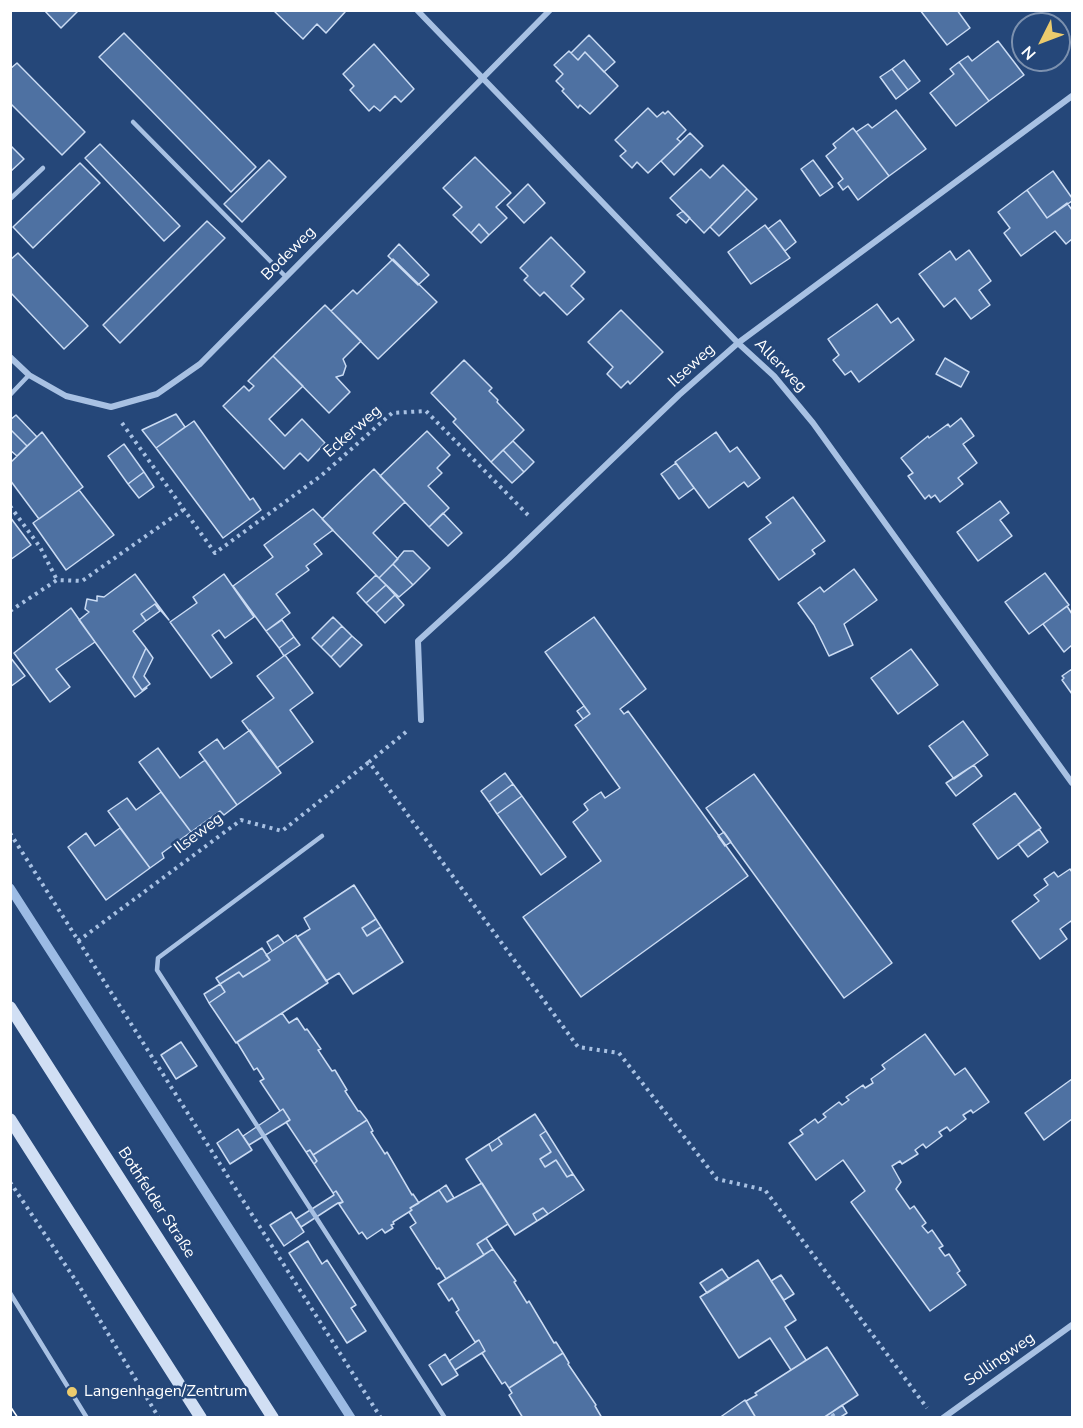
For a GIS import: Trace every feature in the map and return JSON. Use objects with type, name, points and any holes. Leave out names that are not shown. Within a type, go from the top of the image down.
[{"type":"main road","name":"Bothfelder Straße","points":[[10,1007],[273,1418]]},
{"type":"main road","points":[[10,1119],[201,1418]]},
{"type":"street","name":"Allerweg","points":[[417,10],[738,343],[774,376],[813,423],[1072,783]]},
{"type":"street","name":"Bodeweg","points":[[10,357],[29,375],[66,396],[111,407],[157,394],[200,364],[550,10]]},
{"type":"street","name":"Ilseweg","points":[[421,720],[418,641],[541,528],[679,395],[738,343],[1072,96]]},
{"type":"street","name":"Sollingweg","points":[[943,1418],[1072,1325]]},
{"type":"lane","points":[[133,122],[286,277]]},
{"type":"lane","points":[[10,199],[44,168]]},
{"type":"lane","points":[[10,395],[29,375]]},
{"type":"lane","points":[[322,836],[158,958],[157,970],[445,1418]]},
{"type":"lane","points":[[10,1293],[87,1418]]},
{"type":"path","name":"Eckerweg","points":[[111,407],[214,553],[322,475],[392,413],[426,411],[541,528]]},
{"type":"path","points":[[10,506],[39,546],[57,580]]},
{"type":"path","points":[[10,611],[57,580],[82,581],[183,510]]},
{"type":"path","points":[[421,720],[369,762],[578,1047],[619,1053],[717,1179],[765,1190],[928,1409]]},
{"type":"path","name":"Ilseweg","points":[[78,940],[241,820],[282,831],[369,762]]},
{"type":"path","points":[[10,833],[381,1418]]},
{"type":"path","points":[[10,1182],[78,1284],[159,1418]]},
{"type":"building","points":[[44,10],[79,10],[61,28]]},
{"type":"building","points":[[273,10],[343,10],[345,12],[326,33],[317,24],[303,39]]},
{"type":"building","points":[[920,10],[957,10],[970,28],[947,45]]},
{"type":"building","points":[[124,33],[256,167],[231,192],[99,57]]},
{"type":"building","points":[[589,35],[615,62],[604,72],[585,52],[578,60],[571,53]]},
{"type":"building","points":[[998,41],[1011,58],[1011,72],[1022,72],[1024,75],[989,101],[959,62],[968,56],[972,61]]},
{"type":"building","points":[[374,44],[414,89],[401,102],[395,96],[380,111],[374,106],[369,111],[350,90],[354,86],[343,74]]},
{"type":"building","points":[[569,51],[578,60],[585,52],[618,86],[590,114],[580,105],[578,108],[556,81],[563,74],[554,65]]},
{"type":"building","points":[[904,60],[920,81],[908,90],[892,69]]},
{"type":"building","points":[[959,62],[989,101],[956,126],[930,93],[954,74],[950,69]]},
{"type":"building","points":[[17,63],[85,132],[62,155],[10,103],[10,69]]},
{"type":"building","points":[[892,69],[908,90],[896,99],[880,77]]},
{"type":"building","points":[[648,108],[657,117],[668,111],[686,130],[677,139],[681,142],[648,173],[637,162],[632,168],[620,156],[626,151],[615,140]]},
{"type":"building","points":[[896,110],[926,149],[889,176],[856,132],[868,124],[872,128]]},
{"type":"building","points":[[853,128],[889,176],[858,200],[848,186],[843,190],[838,183],[843,179],[826,156],[836,148],[833,144]]},
{"type":"building","points":[[690,133],[703,146],[674,175],[661,161]]},
{"type":"building","points":[[100,144],[180,226],[164,241],[85,158]]},
{"type":"building","points":[[10,145],[24,159],[10,172]]},
{"type":"building","points":[[475,157],[511,193],[496,207],[507,218],[489,235],[479,224],[471,233],[453,215],[462,207],[443,188]]},
{"type":"building","points":[[269,160],[286,177],[242,222],[224,204]]},
{"type":"building","points":[[813,160],[833,187],[820,196],[801,169]]},
{"type":"building","points":[[80,163],[100,183],[33,248],[13,227]]},
{"type":"building","points":[[723,165],[747,189],[704,233],[670,198],[701,169],[710,178]]},
{"type":"building","points":[[1053,171],[1072,201],[1047,218],[1027,190]]},
{"type":"building","points":[[528,184],[545,203],[524,223],[507,205]]},
{"type":"building","points":[[747,189],[757,199],[719,236],[710,227]]},
{"type":"building","points":[[1027,190],[1047,218],[1067,203],[1072,210],[1072,239],[1066,244],[1055,231],[1021,256],[1004,233],[1010,228],[998,212]]},
{"type":"building","points":[[683,211],[690,218],[686,223],[677,215]]},
{"type":"building","points":[[780,220],[796,242],[785,251],[768,229]]},
{"type":"building","points":[[207,221],[225,238],[120,343],[103,325]]},
{"type":"building","points":[[479,224],[489,235],[481,243],[471,233]]},
{"type":"building","points":[[765,225],[790,258],[751,284],[728,252]]},
{"type":"building","points":[[551,237],[585,272],[571,286],[584,299],[567,315],[544,292],[540,296],[524,280],[528,276],[520,268]]},
{"type":"building","points":[[399,244],[429,275],[418,285],[388,256]]},
{"type":"building","points":[[969,250],[991,281],[979,290],[990,305],[971,319],[955,298],[944,307],[919,274],[950,251],[956,260]]},
{"type":"building","points":[[18,253],[88,326],[64,349],[10,292],[10,260]]},
{"type":"building","points":[[393,259],[437,302],[378,359],[331,311],[353,290],[357,294]]},
{"type":"building","points":[[877,304],[891,323],[898,318],[914,340],[859,382],[851,371],[845,375],[833,360],[839,355],[828,339]]},
{"type":"building","points":[[325,305],[361,341],[343,359],[346,366],[343,375],[336,377],[350,392],[329,413],[273,356]]},
{"type":"building","points":[[621,310],[663,352],[630,384],[628,381],[621,388],[607,374],[613,367],[588,342]]},
{"type":"building","points":[[273,356],[303,386],[269,419],[285,436],[302,419],[325,443],[308,461],[300,453],[284,469],[223,406],[244,386],[249,391],[254,386],[248,381]]},
{"type":"building","points":[[945,358],[969,372],[961,387],[936,374]]},
{"type":"building","points":[[464,360],[492,388],[489,391],[498,400],[497,402],[524,430],[491,462],[453,422],[456,419],[431,393]]},
{"type":"building","points":[[176,414],[185,427],[156,448],[142,430]]},
{"type":"building","points":[[16,415],[37,437],[27,446],[10,429],[10,420]]},
{"type":"building","points":[[961,418],[974,436],[963,444],[977,463],[958,478],[963,484],[940,502],[935,495],[931,498],[929,495],[925,499],[908,476],[913,473],[901,458],[928,436],[929,438],[948,424],[950,427]]},
{"type":"building","points":[[194,421],[250,500],[253,498],[261,510],[223,538],[156,448]]},
{"type":"building","points":[[10,429],[27,446],[17,456],[10,450]]},
{"type":"building","points":[[427,431],[450,455],[437,468],[442,473],[428,486],[449,508],[429,527],[380,476]]},
{"type":"building","points":[[42,432],[83,487],[39,519],[10,480],[10,463]]},
{"type":"building","points":[[716,432],[730,452],[737,447],[760,478],[748,487],[744,482],[709,508],[675,462]]},
{"type":"building","points":[[513,441],[534,462],[524,472],[503,450]]},
{"type":"building","points":[[124,444],[144,472],[128,484],[108,456]]},
{"type":"building","points":[[503,450],[524,472],[512,483],[491,462]]},
{"type":"building","points":[[676,463],[694,488],[679,499],[661,474]]},
{"type":"building","points":[[374,469],[405,502],[373,533],[398,559],[379,578],[322,519]]},
{"type":"building","points":[[144,472],[154,487],[139,498],[128,484]]},
{"type":"building","points":[[79,490],[114,535],[66,570],[33,523]]},
{"type":"building","points":[[793,497],[825,541],[812,550],[815,554],[779,580],[749,539],[771,523],[766,517]]},
{"type":"building","points":[[1000,501],[1009,513],[1000,520],[1012,536],[978,561],[957,532]]},
{"type":"building","points":[[313,509],[333,530],[314,544],[322,554],[306,566],[309,570],[276,594],[290,613],[266,631],[233,586],[273,557],[264,545]]},
{"type":"building","points":[[443,513],[462,533],[448,546],[429,527]]},
{"type":"building","points":[[10,517],[31,545],[10,560]]},
{"type":"building","points":[[404,551],[413,551],[430,568],[413,585],[393,564]]},
{"type":"building","points":[[393,564],[413,585],[399,597],[379,578]]},
{"type":"building","points":[[854,569],[877,600],[844,624],[853,645],[829,656],[814,625],[798,603],[820,587],[824,592]]},
{"type":"building","points":[[1045,573],[1069,605],[1029,634],[1005,602]]},
{"type":"building","points":[[135,574],[169,620],[155,604],[141,614],[146,621],[133,631],[146,648],[133,677],[142,690],[147,688],[135,697],[79,620],[89,612],[85,609],[87,599],[97,601],[97,596],[104,597]]},
{"type":"building","points":[[224,574],[254,617],[225,638],[219,630],[212,635],[232,663],[211,678],[170,622],[197,603],[193,597]]},
{"type":"building","points":[[376,575],[386,585],[366,603],[357,593]]},
{"type":"building","points":[[386,585],[395,595],[376,613],[366,603]]},
{"type":"building","points":[[395,595],[404,605],[385,623],[376,613]]},
{"type":"building","points":[[155,604],[160,611],[146,621],[141,614]]},
{"type":"building","points":[[1067,606],[1072,614],[1072,645],[1064,652],[1043,624]]},
{"type":"building","points":[[71,608],[95,642],[56,669],[70,687],[50,702],[14,653]]},
{"type":"building","points":[[333,617],[342,626],[321,647],[312,638]]},
{"type":"building","points":[[594,617],[646,689],[620,709],[624,714],[628,711],[748,876],[581,997],[523,917],[601,861],[573,822],[588,810],[584,804],[592,798],[601,792],[605,798],[620,788],[575,725],[590,714],[545,652]]},
{"type":"building","points":[[282,620],[294,637],[279,648],[266,631]]},
{"type":"building","points":[[342,626],[352,636],[331,657],[321,647]]},
{"type":"building","points":[[352,636],[362,645],[340,667],[331,657]]},
{"type":"building","points":[[294,637],[300,645],[284,656],[279,648]]},
{"type":"building","points":[[146,648],[153,658],[144,676],[150,684],[142,690],[133,677]]},
{"type":"building","points":[[911,649],[938,685],[898,714],[871,678]]},
{"type":"building","points":[[285,655],[313,693],[290,710],[313,742],[277,768],[242,721],[274,698],[257,676]]},
{"type":"building","points":[[10,657],[25,676],[10,687]]},
{"type":"building","points":[[1072,669],[1072,694],[1062,680],[1064,678],[1062,676]]},
{"type":"building","points":[[584,706],[590,714],[583,719],[577,711]]},
{"type":"building","points":[[963,721],[988,755],[954,779],[929,746]]},
{"type":"building","points":[[250,730],[281,773],[237,805],[199,752],[217,739],[224,749]]},
{"type":"building","points":[[158,748],[180,778],[205,760],[237,805],[224,815],[220,811],[191,832],[139,762]]},
{"type":"building","points":[[974,765],[982,776],[956,796],[946,783]]},
{"type":"building","points":[[505,773],[513,784],[489,802],[481,791]]},
{"type":"building","points":[[754,774],[892,963],[844,998],[706,808]]},
{"type":"building","points":[[513,784],[522,796],[497,814],[489,802]]},
{"type":"building","points":[[161,792],[191,832],[162,853],[164,858],[150,868],[108,811],[127,798],[136,810]]},
{"type":"building","points":[[1015,793],[1041,828],[998,859],[973,824]]},
{"type":"building","points":[[522,796],[566,857],[541,875],[497,814]]},
{"type":"building","points":[[120,828],[150,868],[106,900],[68,847],[86,833],[95,846]]},
{"type":"building","points":[[1039,829],[1048,842],[1028,857],[1018,844]]},
{"type":"building","points":[[724,832],[731,842],[725,846],[718,836]]},
{"type":"building","points":[[1070,869],[1072,872],[1072,923],[1071,921],[1060,929],[1067,939],[1040,959],[1012,921],[1039,901],[1034,895],[1048,885],[1044,879],[1054,872],[1058,877]]},
{"type":"building","points":[[354,885],[376,919],[362,928],[367,936],[381,927],[403,962],[353,994],[339,973],[326,981],[297,937],[310,929],[304,918]]},
{"type":"building","points":[[376,919],[381,927],[367,936],[362,928]]},
{"type":"building","points":[[278,935],[284,943],[272,951],[267,942]]},
{"type":"building","points":[[296,935],[328,983],[236,1043],[209,1003],[225,992],[220,984],[239,972],[243,977],[270,960],[266,955]]},
{"type":"building","points":[[262,948],[270,960],[243,977],[239,972],[220,984],[216,978]]},
{"type":"building","points":[[220,984],[225,992],[209,1003],[204,994]]},
{"type":"building","points":[[282,1013],[289,1023],[297,1018],[305,1030],[307,1029],[321,1049],[318,1050],[332,1071],[335,1070],[358,1111],[367,1120],[313,1155],[310,1150],[306,1152],[286,1122],[290,1120],[283,1109],[280,1111],[260,1081],[264,1079],[257,1068],[254,1070],[237,1042]]},
{"type":"building","points":[[925,1034],[955,1075],[965,1068],[989,1102],[973,1113],[971,1110],[963,1115],[966,1119],[950,1131],[947,1127],[939,1132],[942,1136],[926,1148],[923,1144],[915,1150],[918,1154],[902,1164],[900,1161],[892,1166],[901,1182],[896,1189],[910,1209],[914,1206],[926,1223],[922,1226],[928,1233],[932,1230],[943,1246],[939,1248],[945,1256],[949,1254],[960,1271],[957,1273],[966,1285],[930,1311],[851,1202],[865,1191],[843,1160],[816,1180],[789,1143],[803,1134],[800,1130],[815,1119],[818,1123],[826,1117],[823,1114],[839,1102],[842,1105],[849,1100],[846,1097],[863,1085],[865,1088],[873,1083],[871,1079],[885,1069],[882,1065]]},
{"type":"building","points":[[181,1042],[197,1066],[176,1079],[161,1055]]},
{"type":"building","points":[[1072,1079],[1072,1119],[1044,1140],[1025,1113]]},
{"type":"building","points":[[283,1109],[290,1120],[249,1145],[243,1136]]},
{"type":"building","points":[[535,1114],[546,1131],[540,1135],[551,1152],[540,1159],[545,1167],[556,1160],[567,1177],[573,1174],[584,1190],[548,1214],[543,1208],[533,1214],[537,1221],[515,1235],[466,1159],[489,1144],[492,1151],[502,1144],[498,1138]]},
{"type":"building","points":[[367,1120],[373,1131],[371,1132],[385,1154],[387,1152],[419,1203],[393,1222],[394,1224],[391,1225],[393,1228],[385,1233],[382,1229],[367,1239],[362,1232],[359,1234],[339,1204],[343,1202],[336,1191],[333,1193],[314,1164],[317,1161],[313,1155]]},
{"type":"building","points":[[238,1129],[252,1150],[230,1164],[217,1143]]},
{"type":"building","points":[[546,1131],[573,1174],[567,1177],[556,1160],[545,1167],[540,1159],[551,1152],[540,1135]]},
{"type":"building","points":[[498,1138],[502,1144],[492,1151],[489,1144]]},
{"type":"building","points":[[310,1150],[317,1161],[314,1164],[306,1152]]},
{"type":"building","points":[[482,1183],[508,1224],[477,1244],[484,1255],[446,1279],[410,1227],[416,1223],[409,1212],[412,1210],[410,1208],[439,1190],[447,1202]]},
{"type":"building","points":[[446,1185],[454,1198],[447,1202],[439,1190]]},
{"type":"building","points":[[336,1191],[343,1202],[301,1227],[296,1219],[334,1195]]},
{"type":"building","points":[[543,1208],[548,1214],[537,1221],[533,1214]]},
{"type":"building","points":[[291,1212],[304,1232],[284,1246],[270,1225]]},
{"type":"building","points":[[486,1238],[493,1249],[484,1255],[477,1244]]},
{"type":"building","points":[[308,1241],[322,1264],[327,1260],[356,1305],[351,1308],[366,1331],[347,1343],[289,1253]]},
{"type":"building","points":[[493,1249],[516,1281],[514,1282],[527,1303],[529,1301],[554,1343],[556,1342],[563,1353],[509,1388],[505,1382],[502,1384],[482,1353],[485,1351],[479,1340],[475,1342],[456,1312],[459,1310],[452,1298],[449,1301],[438,1284]]},
{"type":"building","points":[[758,1260],[796,1320],[785,1327],[806,1360],[791,1370],[770,1338],[739,1358],[700,1297]]},
{"type":"building","points":[[722,1269],[729,1279],[707,1293],[700,1283]]},
{"type":"building","points":[[781,1275],[794,1294],[784,1300],[771,1281]]},
{"type":"building","points":[[479,1340],[485,1351],[455,1370],[449,1361]]},
{"type":"building","points":[[827,1347],[858,1395],[823,1418],[756,1418],[746,1401]]},
{"type":"building","points":[[563,1353],[602,1418],[523,1418],[509,1395],[512,1393],[509,1388]]},
{"type":"building","points":[[445,1354],[458,1375],[442,1385],[429,1365]]},
{"type":"building","points":[[745,1400],[756,1418],[719,1418]]},
{"type":"building","points":[[842,1405],[847,1413],[839,1418],[823,1418]]},
{"type":"waterway","points":[[10,888],[351,1418]]},
{"type":"tram line","points":[[10,1406],[18,1418]]},
{"type":"place","name":"Langenhagen/Zentrum","points":[[72,1392]]}]
